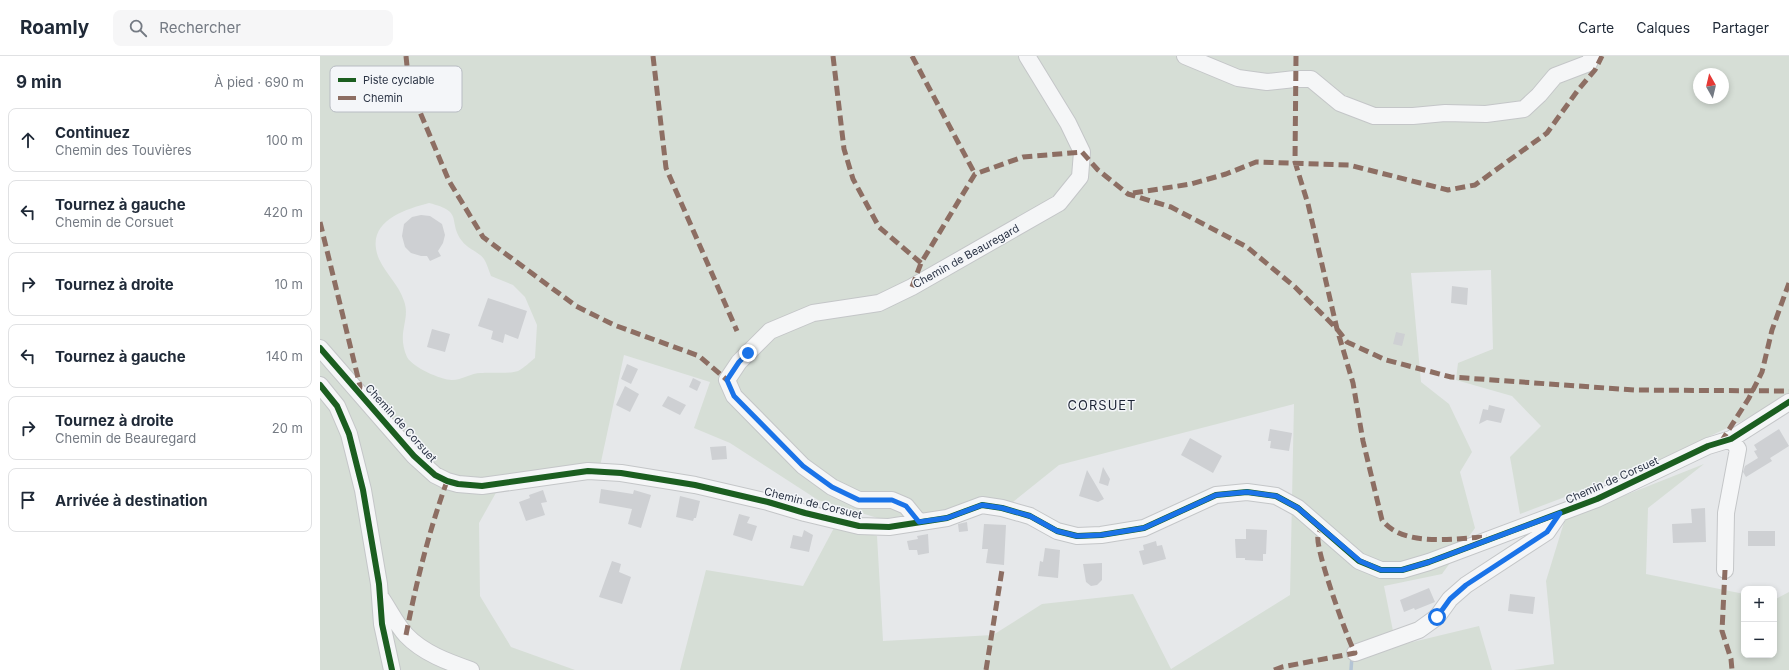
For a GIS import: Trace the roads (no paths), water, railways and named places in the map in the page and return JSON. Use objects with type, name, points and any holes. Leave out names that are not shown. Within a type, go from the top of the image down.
[{"type":"street","name":"Chemin de Beauregard","points":[[919,522],[906,506],[892,500],[859,500],[832,487],[803,466],[734,396],[727,380],[739,362],[770,331],[813,313],[879,303],[912,287],[1059,203],[1080,177],[1082,152],[1068,124],[1027,56]]},
{"type":"street","points":[[1185,56],[1238,78],[1268,82],[1311,79],[1340,103],[1374,116],[1413,116],[1445,113],[1486,114],[1524,109],[1555,76],[1589,63],[1592,56]]},
{"type":"street","name":"Chemin de Corsuet","points":[[320,348],[414,456],[435,475],[447,481],[482,486],[588,471],[621,473],[695,485],[768,502],[805,513],[859,526],[889,527],[947,518],[982,505],[1002,508],[1030,516],[1057,531],[1077,536],[1101,535],[1144,528],[1216,495],[1247,492],[1276,496],[1298,508],[1360,561],[1381,570],[1402,570],[1436,560],[1597,499],[1708,446],[1731,439],[1789,402]]},
{"type":"street","points":[[320,385],[337,406],[349,434],[363,490],[380,595],[382,624],[392,670]]},
{"type":"street","points":[[1725,570],[1726,513],[1738,449],[1731,439]]},
{"type":"street","points":[[1355,653],[1419,630],[1437,617],[1450,599],[1466,585],[1547,532],[1560,513]]},
{"type":"street","points":[[380,595],[406,635],[420,647],[436,656],[471,670]]},
{"type":"waterway","points":[[1351,670],[1352,656]]},
{"type":"district","name":"CORSUET","points":[[1102,405]]}]
